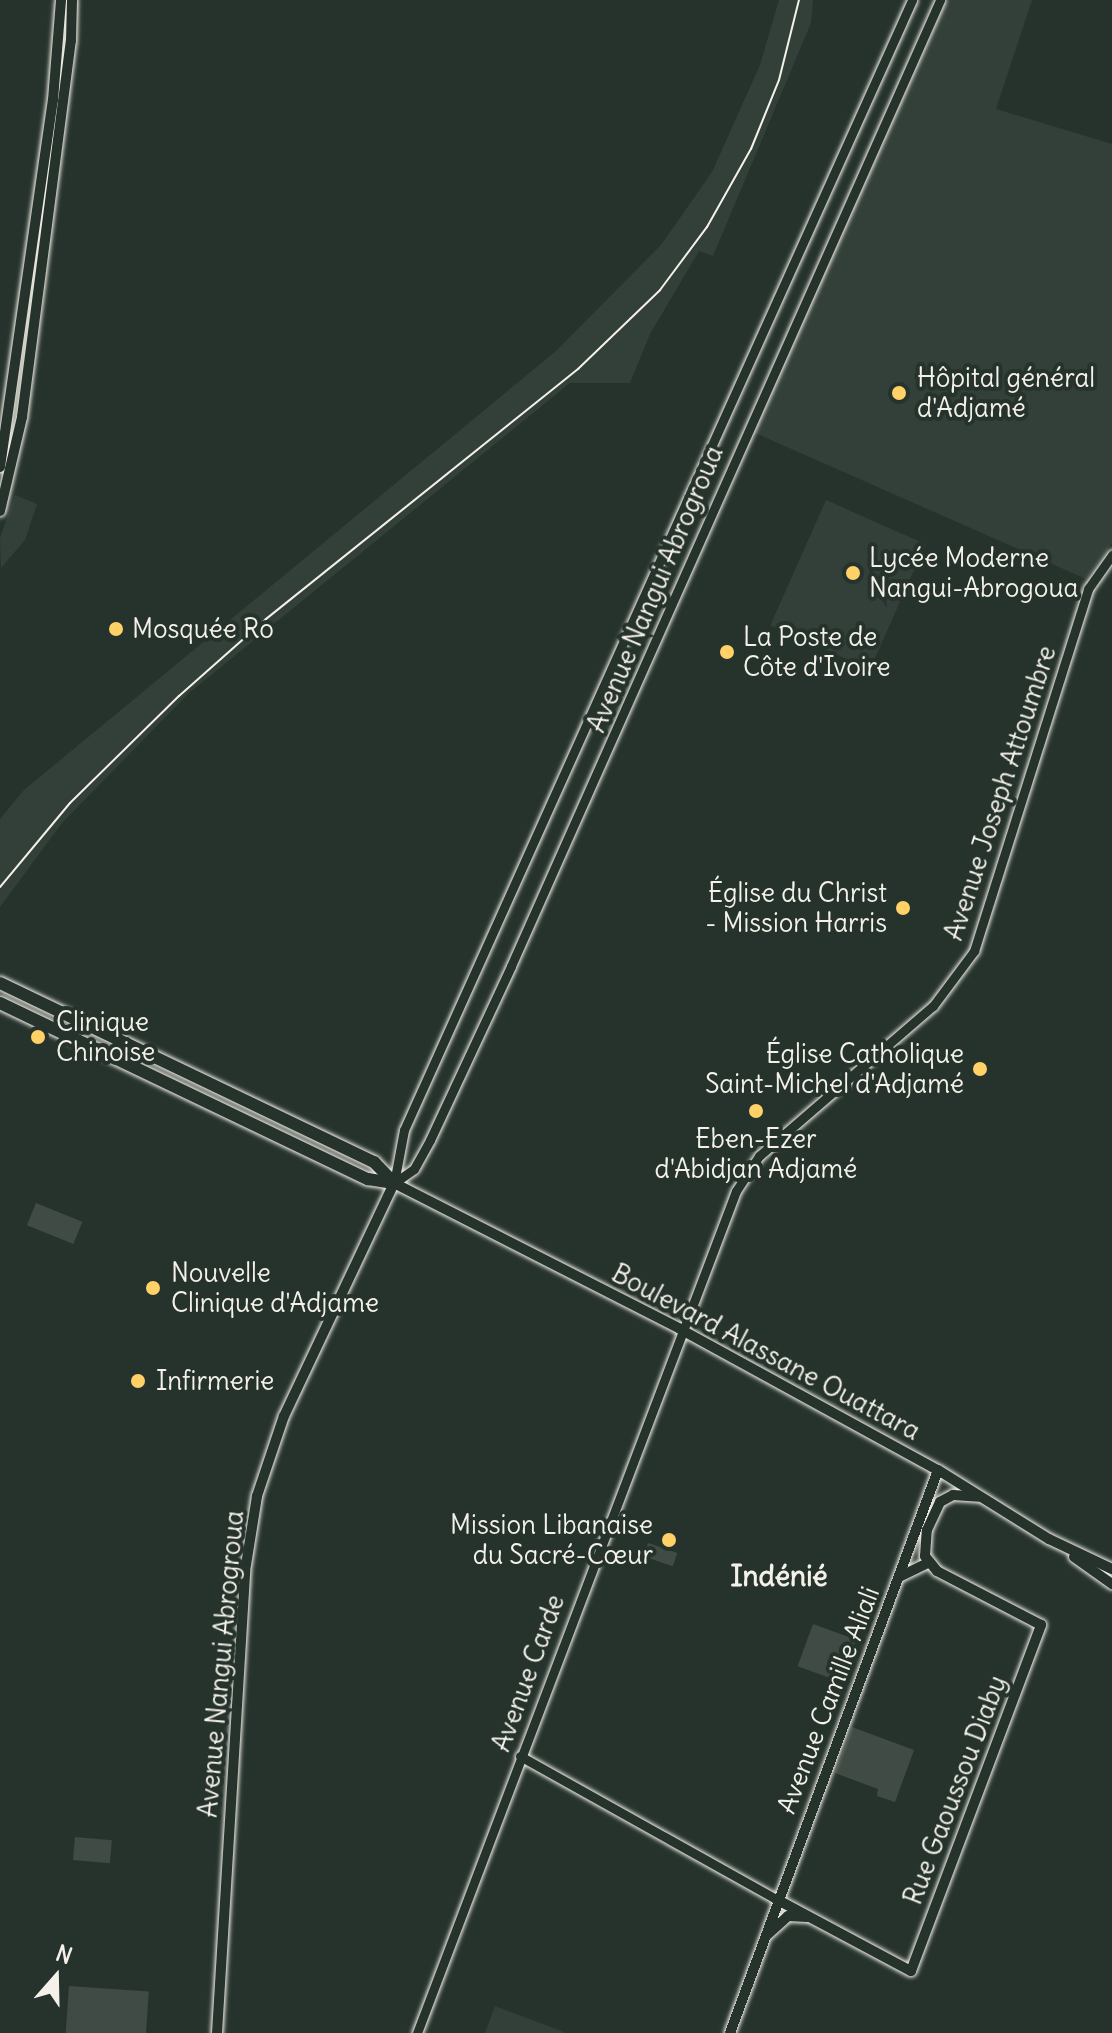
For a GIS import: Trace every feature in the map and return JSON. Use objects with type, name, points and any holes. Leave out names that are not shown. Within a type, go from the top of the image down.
[{"type":"highway","points":[[0,983],[374,1162],[394,1183]]},
{"type":"highway","points":[[3,1004],[368,1179],[394,1183]]},
{"type":"main road","points":[[0,467],[53,100],[61,0]]},
{"type":"main road","points":[[0,511],[22,417],[71,41],[72,0]]},
{"type":"main road","name":"Boulevard Alassane Ouattara","points":[[394,1183],[680,1329],[938,1470],[1049,1539],[1112,1569]]},
{"type":"main road","name":"Avenue Nangui Abrogroua","points":[[217,2033],[246,1565],[257,1496],[284,1416],[394,1183]]},
{"type":"main road","name":"Avenue Camille Aliali","points":[[730,2033],[776,1899],[938,1470]]},
{"type":"main road","points":[[899,1577],[928,1563],[923,1549],[933,1513],[949,1497],[984,1498]]},
{"type":"main road","points":[[1049,1539],[1112,1584]]},
{"type":"main road","name":"Rue Gaoussou Diaby","points":[[809,1917],[911,1971],[1041,1625],[928,1563]]},
{"type":"main road","points":[[776,1899],[809,1917]]},
{"type":"main road","name":"Avenue Camille Aliali","points":[[760,1946],[778,1921],[809,1917]]},
{"type":"street","name":"Avenue Nangui Abrogroua","points":[[394,1183],[404,1130],[912,0]]},
{"type":"street","name":"Avenue Nangui Abrogroua","points":[[394,1183],[414,1169],[430,1140],[511,966],[940,0]]},
{"type":"street","name":"Avenue Joseph Attoumbre","points":[[680,1329],[751,1166],[908,1031],[955,981],[974,951],[1088,589],[1112,555]]},
{"type":"street","name":"Avenue Carde","points":[[417,2033],[680,1329]]},
{"type":"street","points":[[520,1756],[776,1899]]},
{"type":"shaded area","points":[[779,0],[813,0],[811,23],[713,256],[699,251],[650,334],[630,383],[570,383],[189,693],[62,823],[0,907],[0,819],[24,790],[556,351],[661,245],[712,172],[760,65]]},
{"type":"shaded area","points":[[947,0],[1032,0],[996,109],[1112,144],[1112,543],[1086,579],[753,432]]},
{"type":"shaded area","points":[[15,495],[37,504],[25,540],[1,568],[0,538]]},
{"type":"shaded area","name":"Lycée Moderne Nangui-Abrogoua","points":[[826,500],[926,544],[870,669],[770,625]]},
{"type":"shaded area","points":[[36,1203],[82,1222],[73,1244],[27,1225]]},
{"type":"shaded area","points":[[648,1543],[677,1553],[673,1566],[643,1556]]},
{"type":"shaded area","points":[[813,1624],[856,1640],[841,1682],[798,1666]]},
{"type":"shaded area","points":[[852,1727],[914,1750],[895,1802],[877,1796],[878,1789],[835,1773]]},
{"type":"shaded area","points":[[75,1837],[112,1840],[110,1863],[73,1860]]},
{"type":"shaded area","points":[[69,1986],[149,1992],[146,2033],[66,2033]]},
{"type":"shaded area","points":[[495,2006],[564,2032],[564,2033],[485,2033]]},
{"type":"railway","points":[[0,887],[70,803],[179,696],[266,619],[578,369],[660,290],[707,227],[751,149],[779,80],[799,0]]},
{"type":"place","name":"Hôpital général d'Adjamé","points":[[899,393]]},
{"type":"place","name":"Lycée Moderne Nangui-Abrogoua","points":[[853,573]]},
{"type":"place","name":"Mosquée Ro","points":[[116,629]]},
{"type":"place","name":"La Poste de Côte d'Ivoire","points":[[727,652]]},
{"type":"place","name":"Église du Christ - Mission Harris","points":[[903,908]]},
{"type":"place","name":"Clinique Chinoise","points":[[38,1037]]},
{"type":"place","name":"Église Catholique Saint-Michel d'Adjamé","points":[[980,1069]]},
{"type":"place","name":"Eben-Ezer d'Abidjan Adjamé","points":[[756,1111]]},
{"type":"place","name":"Nouvelle Clinique d'Adjame","points":[[153,1288]]},
{"type":"place","name":"Infirmerie","points":[[138,1381]]},
{"type":"place","name":"Mission Libanaise du Sacré-Cœur","points":[[669,1540]]},
{"type":"district","name":"Indénié","points":[[779,1576]]}]
